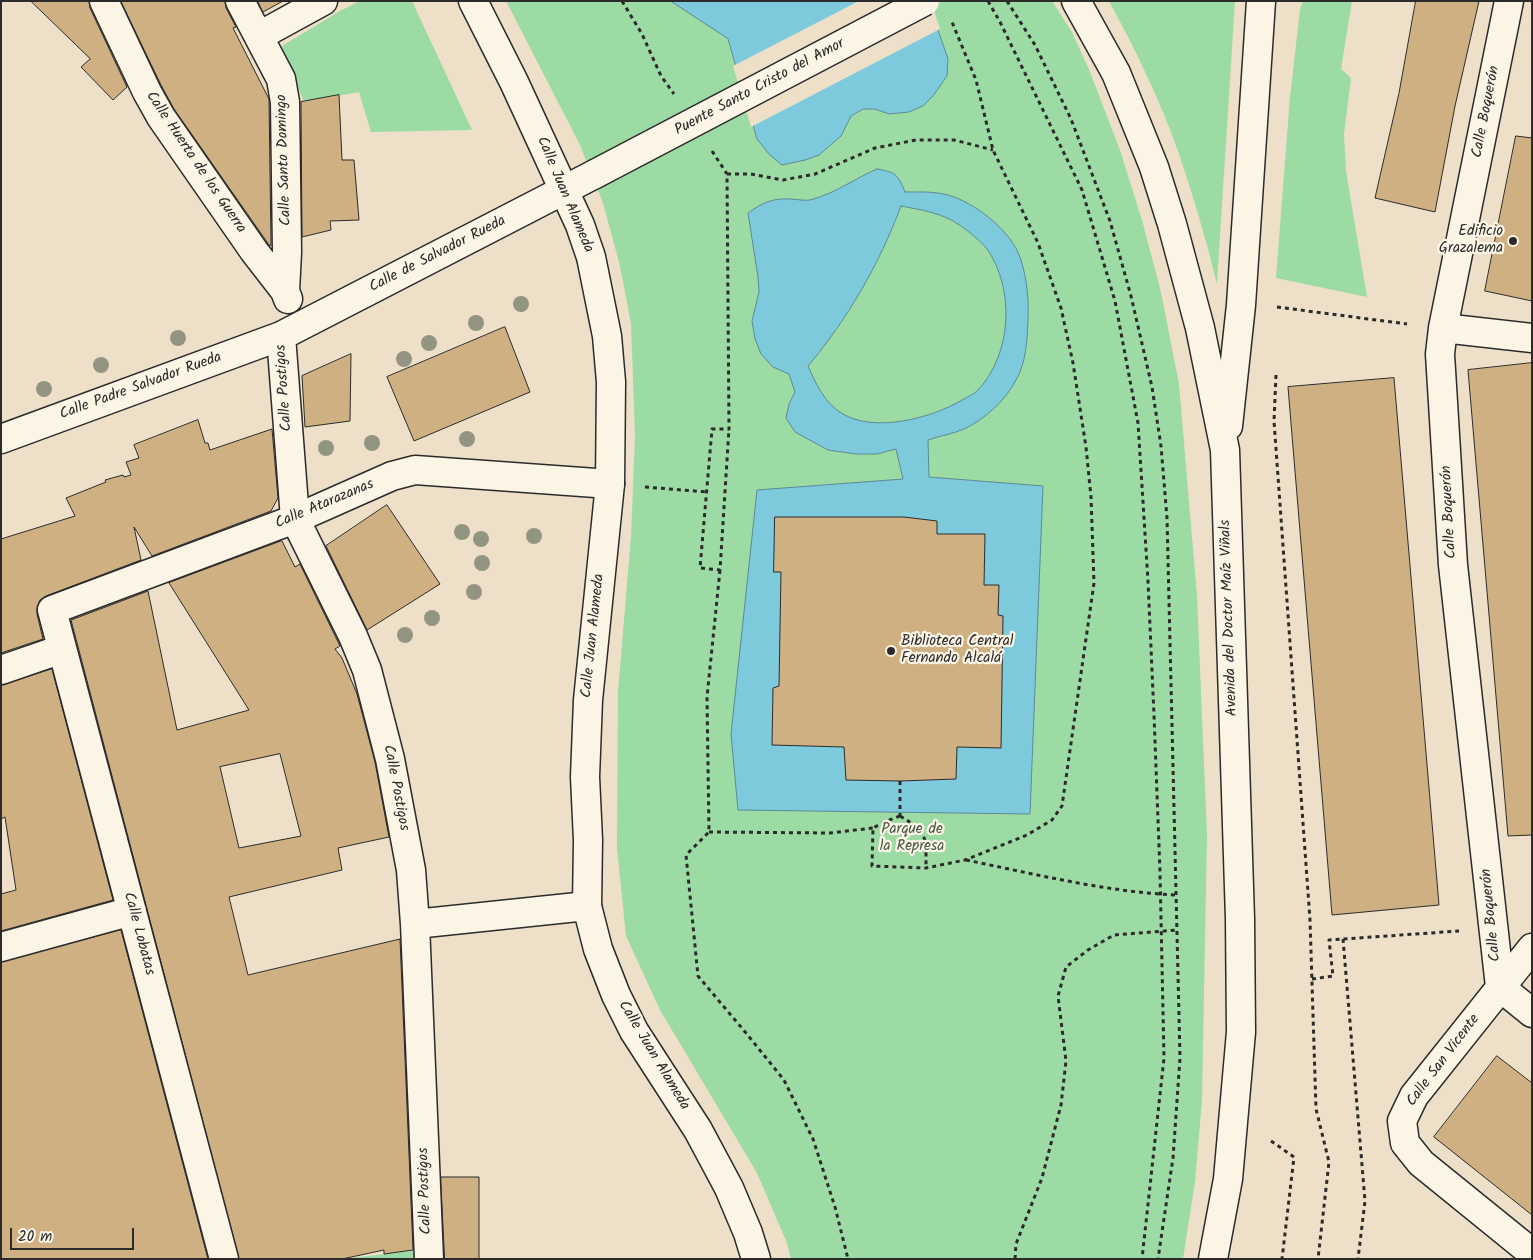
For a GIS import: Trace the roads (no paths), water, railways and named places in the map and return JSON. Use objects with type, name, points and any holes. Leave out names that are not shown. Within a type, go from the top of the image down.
[{"type":"street","name":"Calle Huerta de los Guerra","points":[[104,1],[146,92],[254,251],[285,291]]},
{"type":"street","name":"Calle Santo Domingo","points":[[240,1],[260,36],[281,80],[285,102],[287,252],[285,291],[290,331]]},
{"type":"street","points":[[260,36],[323,1]]},
{"type":"street","name":"Calle Juan Alameda","points":[[473,1],[514,82],[580,225],[591,257],[607,336],[611,382],[610,484],[588,700],[585,776],[588,840],[587,906],[598,949],[616,995],[634,1031],[698,1130],[729,1188],[748,1233],[756,1259]]},
{"type":"street","name":"Puente Santo Cristo del Amor","points":[[596,174],[925,1]]},
{"type":"street","name":"Avenida del Doctor Maíz Viñals","points":[[1076,1],[1116,73],[1154,167],[1172,224],[1200,328],[1226,450],[1240,919],[1241,1032],[1228,1179],[1213,1259]]},
{"type":"street","points":[[1226,450],[1241,304],[1261,1]]},
{"type":"street","name":"Calle Boquerón","points":[[1500,987],[1453,565],[1440,354],[1443,328],[1509,1]]},
{"type":"street","name":"Calle de Salvador Rueda","points":[[290,331],[596,174]]},
{"type":"street","points":[[1443,328],[1532,338]]},
{"type":"street","name":"Calle Padre Salvador Rueda","points":[[1,439],[290,331]]},
{"type":"street","name":"Calle Postigos","points":[[290,331],[295,519],[354,636],[367,670],[390,759],[411,870],[429,1259]]},
{"type":"street","name":"Calle Atarazanas","points":[[52,610],[295,519],[392,476],[414,470],[610,484]]},
{"type":"street","name":"Calle Lobatas","points":[[52,610],[224,1259]]},
{"type":"street","points":[[1,670],[62,649]]},
{"type":"street","points":[[415,924],[587,906]]},
{"type":"street","points":[[1,948],[132,911]]},
{"type":"street","name":"Calle San Vicente","points":[[1532,948],[1414,1096],[1402,1122],[1406,1143],[1421,1162],[1532,1253]]},
{"type":"street","points":[[1500,987],[1532,1013]]},
{"type":"water","points":[[671,1],[928,1],[948,59],[947,76],[933,96],[923,106],[909,112],[889,114],[875,109],[863,109],[851,116],[841,136],[819,155],[782,165],[769,154],[757,139],[728,39]]},
{"type":"water","points":[[877,169],[888,171],[895,175],[905,192],[930,192],[954,197],[983,213],[1002,229],[1016,248],[1026,281],[1028,329],[1024,359],[1012,387],[994,409],[972,425],[960,431],[928,440],[929,477],[1043,486],[1030,814],[738,810],[731,734],[757,490],[903,479],[896,449],[877,454],[856,454],[828,450],[795,432],[786,418],[789,404],[795,392],[789,374],[773,367],[761,354],[755,339],[752,321],[759,292],[748,213],[772,200],[808,200],[819,197]],"holes":[[[901,206],[947,218],[961,226],[987,249],[996,265],[1002,283],[1006,321],[1003,340],[998,358],[989,375],[978,390],[969,397],[950,407],[903,421],[887,423],[856,420],[843,414],[831,405],[818,386],[808,366],[836,330],[873,270]]]},
{"type":"place","name":"Edificio Grazalema","points":[[1513,241]]},
{"type":"place","name":"Biblioteca Central Fernando Alcalá","points":[[891,651]]},
{"type":"park label","name":"Parque de la Represa","points":[[912,838]]}]
